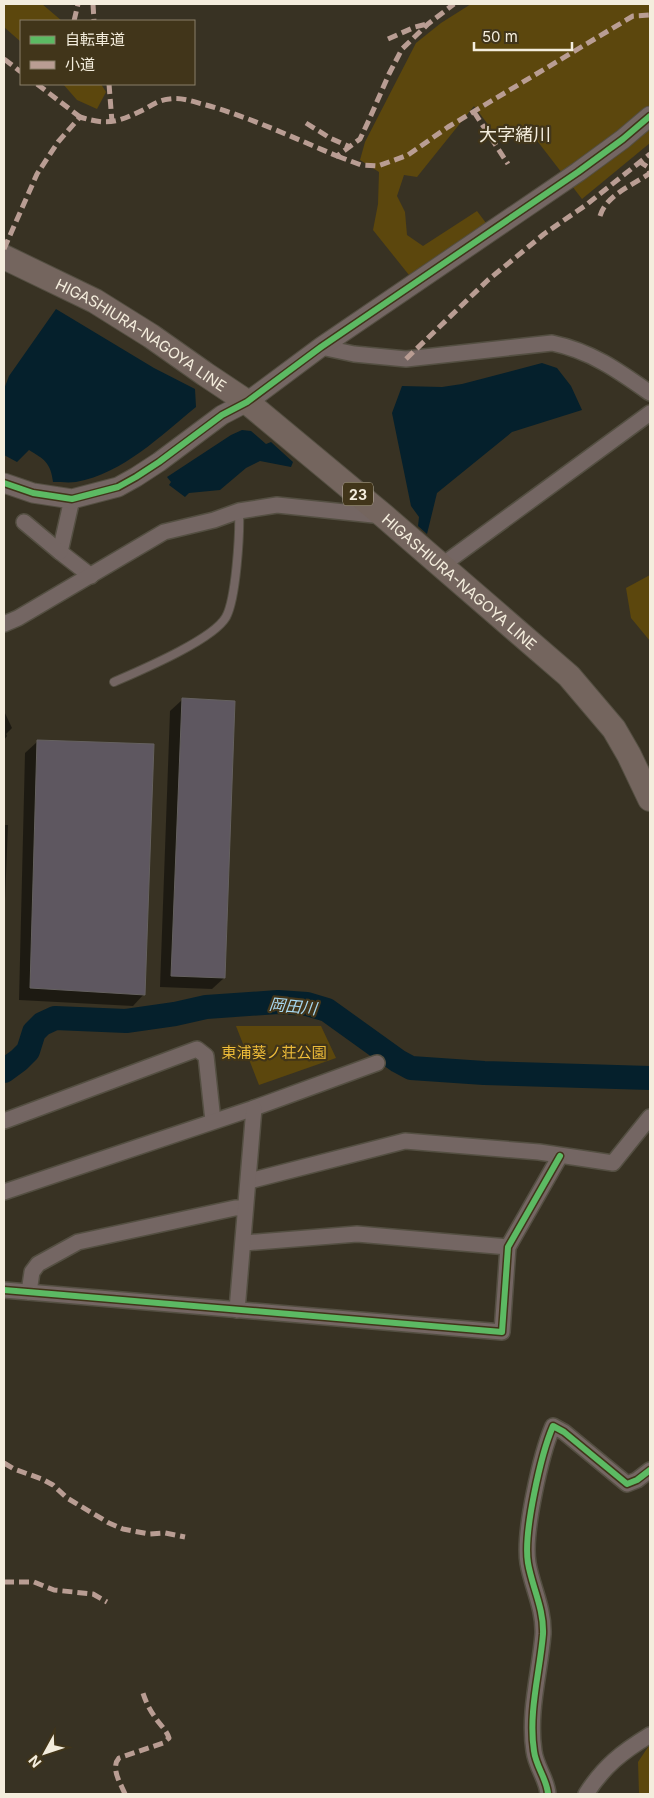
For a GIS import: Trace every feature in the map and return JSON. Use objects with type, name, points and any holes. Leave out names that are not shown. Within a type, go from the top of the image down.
[{"type":"main road","name":"HIGASHIURA-NAGOYA LINE","points":[[4,257],[94,301],[151,336],[247,402],[384,516],[576,683],[614,729],[629,754],[650,799]]},
{"type":"street","points":[[4,483],[33,493],[72,499],[118,486],[136,477],[222,416],[247,402],[321,347],[578,172],[623,139],[650,116]]},
{"type":"street","points":[[321,347],[354,354],[406,359],[552,343],[572,347],[604,362],[650,393]]},
{"type":"street","points":[[441,566],[650,414]]},
{"type":"street","points":[[60,552],[72,499]]},
{"type":"street","points":[[4,624],[18,618],[164,532],[214,520],[239,511],[277,505],[384,516]]},
{"type":"street","points":[[24,522],[91,576]]},
{"type":"street","points":[[4,1121],[198,1049],[206,1056],[213,1121]]},
{"type":"street","points":[[4,1192],[254,1108],[377,1063]]},
{"type":"street","points":[[237,1310],[254,1108]]},
{"type":"street","points":[[249,1181],[405,1140],[539,1152],[613,1164],[650,1117]]},
{"type":"street","points":[[4,1290],[502,1332],[508,1247],[560,1156]]},
{"type":"street","points":[[29,1292],[32,1272],[38,1264],[78,1242],[235,1208],[245,1208]]},
{"type":"street","points":[[244,1243],[357,1234],[508,1247]]},
{"type":"street","points":[[548,1794],[545,1779],[534,1752],[534,1709],[543,1633],[542,1612],[528,1564],[527,1553],[530,1514],[548,1439],[553,1426],[564,1432],[627,1484],[637,1480],[650,1470]]},
{"type":"street","points":[[586,1794],[609,1763],[650,1735]]},
{"type":"lane","points":[[114,682],[153,665],[202,638],[217,628],[225,619],[231,606],[240,529],[239,511]]},
{"type":"green space","points":[[4,4],[42,4],[61,20],[20,20],[20,41],[4,27]]},
{"type":"green space","points":[[471,4],[650,4],[650,143],[582,199],[528,129],[502,143],[474,106],[417,177],[404,175],[397,196],[405,212],[407,235],[423,246],[477,211],[486,223],[409,275],[373,230],[378,204],[379,172],[360,160],[365,142],[416,43],[441,23]]},
{"type":"green space","points":[[64,85],[102,85],[106,92],[97,109],[77,100]]},
{"type":"green space","points":[[650,575],[650,641],[631,618],[626,588]]},
{"type":"green space","name":"東浦葵ノ荘公園","points":[[236,1026],[321,1026],[336,1058],[259,1085]]},
{"type":"green space","points":[[650,1744],[650,1794],[639,1794],[638,1762]]},
{"type":"water","points":[[56,309],[154,368],[195,389],[196,407],[155,441],[110,471],[76,482],[53,482],[51,470],[46,462],[29,450],[17,462],[4,455],[4,389],[9,376]]},
{"type":"water","points":[[542,363],[557,368],[571,386],[582,410],[512,432],[437,493],[427,534],[418,526],[419,517],[411,506],[392,413],[402,386],[442,387],[462,384]]},
{"type":"water","points":[[242,430],[251,431],[266,444],[271,442],[293,462],[291,467],[260,461],[246,468],[220,490],[189,493],[185,497],[169,485],[171,482],[167,477],[231,435]]},
{"type":"building","points":[[182,698],[235,701],[225,978],[171,976]]},
{"type":"building","points":[[37,740],[154,744],[145,995],[30,988]]},
{"type":"waterway","name":"岡田川","points":[[4,1071],[28,1051],[34,1032],[42,1024],[55,1018],[126,1021],[175,1014],[206,1007],[278,1002],[307,1004],[327,1010],[398,1061],[411,1068],[484,1073],[650,1078]]},
{"type":"marked path","points":[[74,20],[78,4]]},
{"type":"marked path","points":[[93,4],[94,20]]},
{"type":"marked path","points":[[4,249],[37,174],[58,142],[80,117],[106,122],[120,120],[157,102],[183,99],[240,116],[337,156],[360,139],[402,49],[428,24],[454,4]]},
{"type":"marked path","points":[[337,156],[361,165],[378,166],[408,155],[448,127],[633,16],[650,15]]},
{"type":"marked path","points":[[388,39],[415,27],[427,24]]},
{"type":"marked path","points":[[4,59],[20,71]]},
{"type":"marked path","points":[[38,85],[80,117]]},
{"type":"marked path","points":[[109,85],[112,122]]},
{"type":"marked path","points":[[474,112],[508,164]]},
{"type":"marked path","points":[[306,123],[330,138],[350,147]]},
{"type":"marked path","points":[[406,359],[488,280],[544,234],[586,205],[650,154]]},
{"type":"marked path","points":[[600,216],[603,208],[614,196],[650,173],[648,167],[640,162]]},
{"type":"marked path","points":[[4,1463],[53,1485],[67,1498],[109,1523],[123,1529],[149,1534],[165,1533],[185,1537]]},
{"type":"marked path","points":[[4,1582],[34,1582],[54,1590],[93,1594],[107,1602]]},
{"type":"marked path","points":[[125,1794],[116,1771],[119,1758],[163,1743],[169,1738],[151,1711],[142,1690]]},
{"type":"cycle path","points":[[4,483],[33,493],[72,499],[118,487],[136,477],[222,415],[247,402],[321,347],[578,172],[623,139],[650,116]]},
{"type":"cycle path","points":[[4,1290],[502,1332],[508,1247],[560,1156]]},
{"type":"cycle path","points":[[548,1794],[546,1783],[534,1751],[533,1707],[542,1648],[543,1624],[528,1563],[527,1550],[534,1494],[548,1439],[553,1426],[564,1432],[627,1484],[637,1480],[650,1470]]},
{"type":"district","name":"大字緒川","points":[[515,134]]}]
